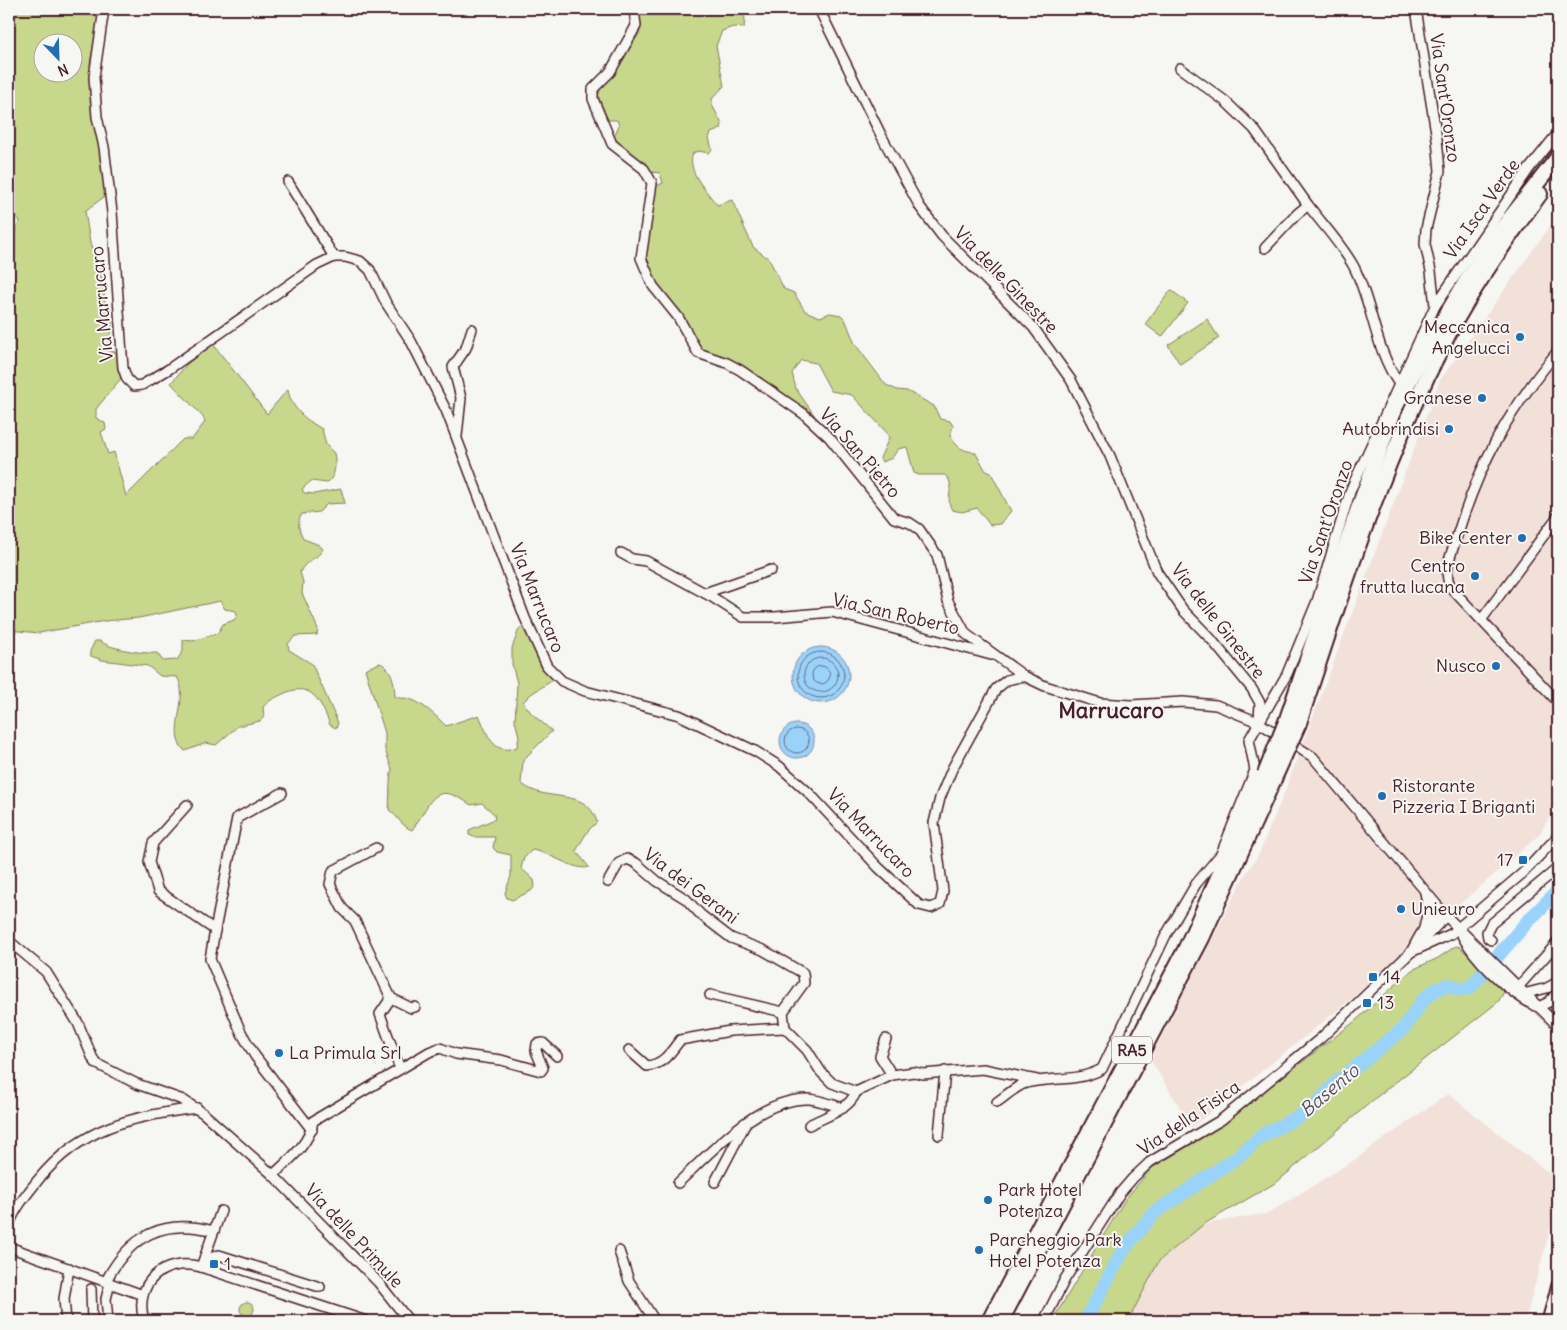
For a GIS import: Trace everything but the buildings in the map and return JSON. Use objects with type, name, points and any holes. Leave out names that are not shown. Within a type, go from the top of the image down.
[{"type":"highway","name":"RA5","points":[[1293,721],[1358,508],[1395,408],[1430,342],[1468,278],[1496,237],[1558,157]]},
{"type":"highway","name":"RA5","points":[[1000,1321],[1202,938],[1293,721],[1381,483],[1427,376],[1448,335],[1482,277],[1558,169]]},
{"type":"highway","name":"RA5","points":[[988,1321],[1185,950],[1270,776]]},
{"type":"main road","points":[[1548,1321],[1558,1285]]},
{"type":"street","name":"Via Marrucaro","points":[[104,9],[94,77],[97,117],[104,147],[112,212],[120,349],[127,379],[134,386],[142,385],[169,369],[317,265],[334,257],[345,257],[360,261],[370,270],[394,318],[411,341],[446,410],[537,648],[554,674],[562,681],[585,692],[679,715],[771,761],[809,793],[878,867],[919,905],[931,908],[940,904],[943,891],[934,822],[940,798],[952,769],[996,688],[1007,680],[1024,676]]},
{"type":"street","name":"Via San Pietro","points":[[634,9],[636,26],[610,72],[593,89],[593,99],[612,144],[644,169],[652,183],[641,258],[653,286],[678,317],[698,353],[727,363],[804,414],[829,437],[894,518],[910,523],[919,530],[937,555],[948,601],[966,634],[1024,676]]},
{"type":"street","name":"Via delle Ginestre","points":[[819,9],[881,135],[920,207],[942,236],[1033,326],[1072,380],[1110,456],[1157,572],[1183,610],[1211,639],[1252,689],[1260,703],[1258,722]]},
{"type":"street","name":"Via Sant'Oronzo","points":[[1258,722],[1287,674],[1298,649],[1317,601],[1351,488],[1435,306],[1431,271],[1425,244],[1426,229],[1440,171],[1437,138],[1416,9]]},
{"type":"street","points":[[1180,68],[1225,101],[1254,129],[1353,266],[1364,292],[1376,340],[1387,367],[1398,384]]},
{"type":"street","name":"Via Isca Verde","points":[[1435,306],[1529,169],[1558,133]]},
{"type":"street","points":[[288,182],[334,257]]},
{"type":"street","points":[[1265,248],[1308,205]]},
{"type":"street","name":"Via Marrucaro","points":[[457,439],[461,398],[453,367],[466,348],[472,329]]},
{"type":"street","points":[[1558,351],[1511,413],[1484,460],[1467,502],[1447,570],[1451,588],[1558,702]]},
{"type":"street","points":[[1482,619],[1558,516]]},
{"type":"street","name":"Via San Roberto","points":[[621,553],[632,559],[646,562],[705,593],[742,616],[775,617],[832,612],[999,657]]},
{"type":"street","points":[[705,593],[771,570]]},
{"type":"street","points":[[1024,676],[1045,686],[1100,703],[1130,706],[1183,702],[1216,705],[1258,722],[1298,745],[1313,757],[1340,786],[1446,916],[1508,981],[1519,997],[1538,1007],[1545,1005],[1557,992]]},
{"type":"street","points":[[997,1102],[1024,1084],[1040,1080],[1072,1078],[1092,1074],[1102,1069],[1108,1060],[1166,935],[1196,884],[1221,854],[1255,770],[1249,740],[1258,722]]},
{"type":"street","points":[[282,793],[238,818],[210,959],[241,1032],[255,1056],[312,1130]]},
{"type":"street","points":[[187,806],[153,843],[149,862],[158,891],[215,930]]},
{"type":"street","name":"Via della Fisica","points":[[1411,952],[1451,934],[1524,872],[1558,836]]},
{"type":"street","points":[[376,848],[333,871],[330,884],[342,908],[355,921],[391,998],[411,1008],[415,1007]]},
{"type":"street","name":"Via dei Gerani","points":[[608,882],[619,863],[627,859],[636,863],[657,881],[686,899],[701,915],[731,938],[795,966],[803,972],[804,983],[783,1012]]},
{"type":"street","points":[[1492,940],[1488,938],[1487,932],[1491,924],[1558,868]]},
{"type":"street","points":[[1424,890],[1428,910],[1424,928]]},
{"type":"street","points":[[1424,928],[1435,918],[1446,916]]},
{"type":"street","points":[[1411,952],[1440,925],[1446,916]]},
{"type":"street","name":"Via della Fisica","points":[[1044,1321],[1065,1279],[1120,1193],[1133,1178],[1150,1162],[1183,1144],[1236,1108],[1321,1038],[1411,952],[1424,928]]},
{"type":"street","name":"Via delle Primule","points":[[9,941],[46,972],[78,1023],[92,1060],[97,1064],[197,1108],[273,1176],[378,1282],[409,1321]]},
{"type":"street","points":[[1518,986],[1558,942]]},
{"type":"street","points":[[1508,981],[1527,993],[1538,1007],[1558,1025]]},
{"type":"street","points":[[1527,993],[1547,988],[1558,982]]},
{"type":"street","points":[[1538,1007],[1540,998],[1547,988]]},
{"type":"street","points":[[1557,992],[1558,1025]]},
{"type":"street","points":[[710,995],[783,1012],[785,1028],[807,1050],[832,1083],[856,1092]]},
{"type":"street","points":[[391,998],[380,1014],[400,1069]]},
{"type":"street","points":[[629,1050],[647,1066],[655,1065],[664,1060],[680,1040],[730,1031],[785,1028]]},
{"type":"street","points":[[886,1039],[880,1056],[892,1075]]},
{"type":"street","points":[[273,1176],[298,1152],[312,1130],[313,1121],[384,1077],[429,1052],[440,1048],[456,1054],[501,1060],[541,1071],[543,1068],[536,1051],[537,1044],[543,1043],[556,1056]]},
{"type":"street","points":[[809,1125],[843,1108],[853,1100],[856,1092],[892,1075],[914,1072],[924,1074],[945,1071],[983,1070],[1040,1080]]},
{"type":"street","points":[[939,1135],[945,1071]]},
{"type":"street","points":[[678,1183],[725,1137],[764,1112],[786,1103],[810,1099],[843,1108]]},
{"type":"street","points":[[9,1225],[22,1199],[44,1172],[73,1145],[111,1125],[145,1116],[197,1108]]},
{"type":"street","points":[[715,1182],[745,1125]]},
{"type":"street","points":[[204,1268],[221,1211]]},
{"type":"street","points":[[108,1321],[106,1299],[108,1282],[119,1258],[137,1240],[153,1232],[181,1226],[214,1231]]},
{"type":"street","points":[[9,1247],[142,1294]]},
{"type":"street","points":[[619,1251],[629,1281],[655,1321]]},
{"type":"street","points":[[204,1268],[213,1257],[219,1255],[320,1287]]},
{"type":"street","points":[[144,1321],[141,1307],[142,1294],[152,1278],[164,1269],[183,1264],[204,1268],[366,1321]]},
{"type":"street","points":[[66,1321],[64,1298],[72,1269]]},
{"type":"street","points":[[70,1321],[69,1281],[72,1269]]},
{"type":"street","points":[[91,1289],[92,1321]]},
{"type":"shaded area","points":[[1558,215],[1558,802],[1539,835],[1355,996],[1192,1127],[1150,1059],[1244,877],[1259,854],[1285,791],[1440,380]]},
{"type":"shaded area","points":[[1448,1094],[1558,1180],[1558,1201],[1525,1321],[1128,1321],[1159,1261],[1204,1224],[1269,1213],[1351,1162]]},
{"type":"green space","points":[[9,9],[101,9],[90,63],[94,110],[108,194],[85,211],[90,243],[98,263],[103,285],[106,310],[112,321],[110,351],[119,353],[122,377],[96,409],[96,418],[105,423],[106,429],[101,432],[108,454],[114,452],[126,496],[183,439],[192,439],[205,422],[203,417],[171,383],[187,364],[213,344],[267,414],[288,389],[295,408],[310,422],[322,429],[326,445],[334,453],[334,473],[327,483],[311,481],[302,489],[304,493],[314,494],[341,489],[345,503],[327,504],[319,512],[302,514],[300,517],[299,527],[304,539],[319,545],[323,549],[321,553],[305,564],[300,572],[303,582],[302,593],[318,629],[317,635],[295,636],[288,644],[289,650],[312,664],[338,723],[336,728],[330,725],[323,708],[314,696],[301,690],[293,690],[265,705],[263,707],[264,717],[260,721],[238,726],[216,745],[206,743],[185,751],[179,744],[177,735],[181,686],[177,677],[160,676],[148,666],[102,660],[91,656],[90,651],[95,641],[100,641],[127,650],[157,653],[163,661],[177,660],[183,651],[183,640],[193,641],[218,633],[223,624],[234,620],[237,616],[236,611],[225,609],[220,601],[139,618],[105,621],[39,633],[9,630],[9,241],[20,221],[9,206]]},
{"type":"green space","points":[[638,9],[738,9],[745,18],[744,28],[733,27],[722,31],[716,46],[724,86],[712,99],[712,105],[722,124],[721,129],[711,133],[709,138],[712,149],[709,153],[698,151],[693,153],[692,167],[695,174],[717,205],[732,200],[753,247],[769,259],[784,289],[794,293],[805,311],[820,317],[830,313],[841,315],[845,319],[855,344],[886,385],[897,390],[907,391],[934,406],[940,419],[950,421],[953,426],[950,436],[958,446],[967,451],[975,452],[986,471],[991,473],[1011,511],[1000,524],[990,525],[977,508],[962,512],[952,510],[949,501],[950,483],[948,479],[945,475],[919,475],[914,473],[907,447],[898,449],[892,458],[882,462],[880,458],[889,438],[887,433],[852,395],[831,391],[816,363],[801,360],[792,373],[796,389],[815,416],[747,369],[698,348],[655,284],[645,256],[654,187],[663,183],[660,173],[651,172],[618,142],[614,137],[619,125],[617,120],[608,120],[598,96],[601,88],[614,74],[640,32]]},
{"type":"green space","points":[[1171,290],[1188,303],[1162,337],[1145,324]]},
{"type":"green space","points":[[1207,319],[1219,338],[1180,364],[1168,345]]},
{"type":"green space","points":[[523,627],[544,670],[553,680],[531,694],[523,702],[532,714],[552,731],[523,761],[521,783],[542,793],[575,799],[584,803],[592,811],[597,822],[587,832],[576,851],[589,867],[577,867],[547,854],[532,850],[524,858],[521,868],[534,880],[535,886],[531,891],[512,900],[507,898],[505,893],[511,876],[511,855],[497,852],[493,848],[495,837],[474,837],[469,835],[469,830],[495,819],[494,814],[482,803],[471,805],[458,797],[440,794],[429,803],[412,830],[405,826],[389,810],[392,769],[385,750],[385,733],[365,669],[380,663],[388,669],[392,676],[395,696],[410,699],[420,704],[446,726],[479,715],[492,742],[502,749],[517,747],[519,736],[515,721],[517,683],[512,664],[512,648],[519,629]]},
{"type":"green space","points":[[1456,946],[1460,947],[1504,992],[1498,1002],[1378,1096],[1277,1182],[1204,1224],[1159,1261],[1128,1321],[1052,1321],[1126,1198],[1152,1168],[1210,1133],[1354,1022],[1412,970],[1438,958]]},
{"type":"green space","points":[[244,1302],[250,1302],[254,1309],[250,1316],[244,1316],[240,1312],[240,1306]]},
{"type":"water","points":[[815,647],[827,647],[837,651],[845,659],[849,675],[845,691],[837,699],[827,703],[815,703],[805,699],[797,691],[793,681],[793,669],[797,659],[805,651]]},
{"type":"water","points":[[797,724],[809,729],[814,741],[809,753],[797,758],[785,753],[780,741],[785,729]]},
{"type":"waterway","name":"Basento","points":[[1085,1321],[1124,1249],[1154,1213],[1236,1158],[1263,1135],[1311,1110],[1336,1083],[1404,1028],[1423,1000],[1435,990],[1448,985],[1460,989],[1470,988],[1527,922],[1558,891]]},
{"type":"place","name":"Meccanica Angelucci","points":[[1520,337]]},
{"type":"place","name":"Granese","points":[[1482,398]]},
{"type":"place","name":"Autobrindisi","points":[[1449,429]]},
{"type":"place","name":"Bike Center","points":[[1522,538]]},
{"type":"place","name":"Centro frutta lucana","points":[[1475,576]]},
{"type":"place","name":"Nusco","points":[[1496,666]]},
{"type":"place","name":"Ristorante Pizzeria I Briganti","points":[[1382,796]]},
{"type":"place","name":"17","points":[[1523,860]]},
{"type":"place","name":"Unieuro","points":[[1401,909]]},
{"type":"place","name":"14","points":[[1373,977]]},
{"type":"place","name":"13","points":[[1367,1003]]},
{"type":"place","name":"La Primula Srl","points":[[279,1053]]},
{"type":"place","name":"Park Hotel Potenza","points":[[988,1200]]},
{"type":"place","name":"Parcheggio Park Hotel Potenza","points":[[979,1250]]},
{"type":"place","name":"1","points":[[214,1264]]},
{"type":"district","name":"Marrucaro","points":[[1111,710]]}]
